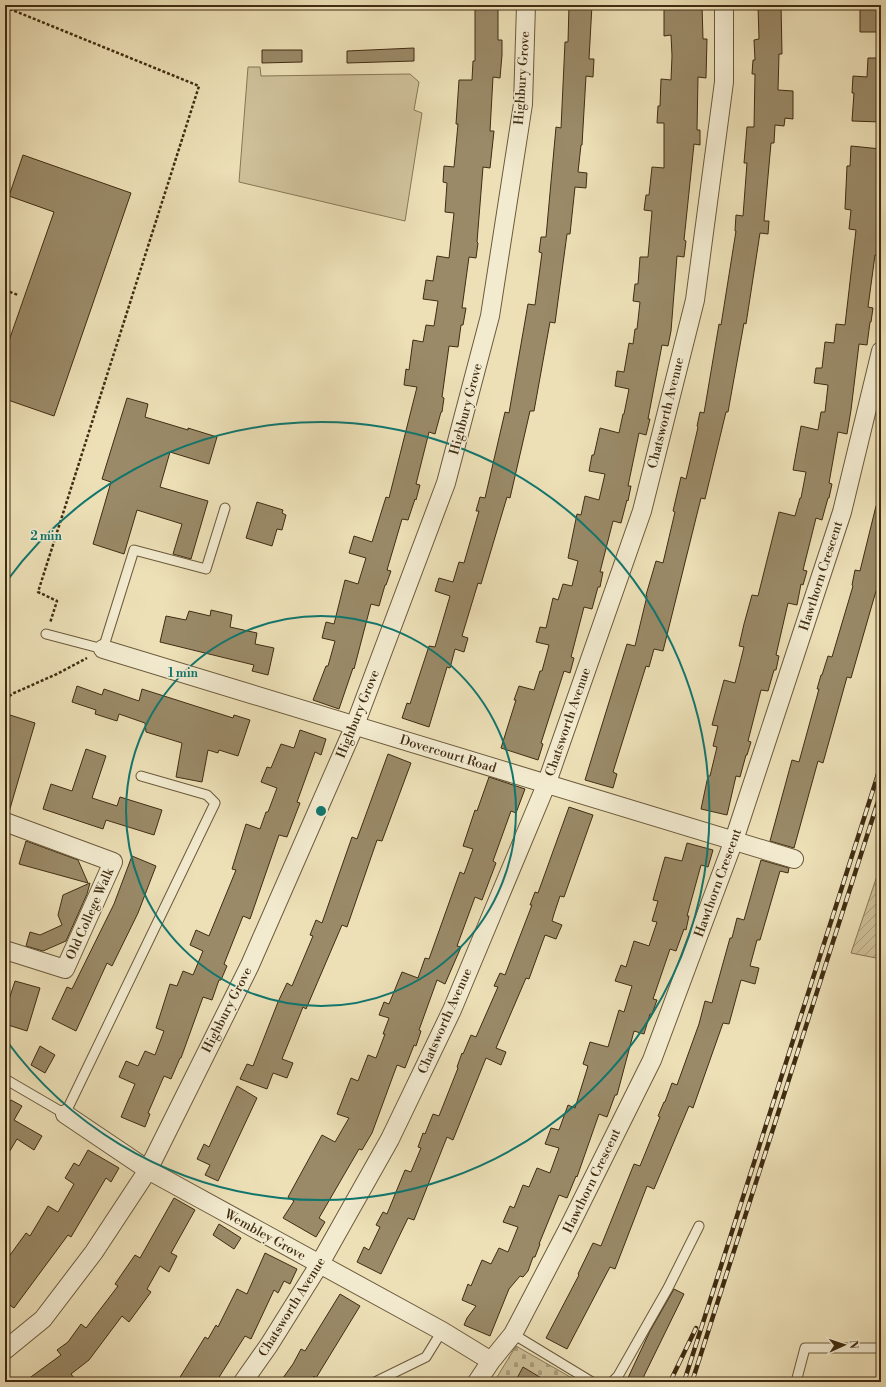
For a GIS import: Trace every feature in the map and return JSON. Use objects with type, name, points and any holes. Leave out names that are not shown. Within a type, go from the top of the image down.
[{"type":"street","name":"Highbury Grove","points":[[5,1350],[42,1319],[94,1252],[148,1170],[250,965],[355,725],[446,482],[490,316],[523,104],[526,5]]},
{"type":"street","name":"Chatsworth Avenue","points":[[243,1382],[269,1345],[319,1265],[390,1139],[452,1010],[546,785],[642,510],[695,300],[724,82],[724,5]]},
{"type":"street","name":"Hawthorn Crescent","points":[[476,1382],[513,1334],[568,1229],[652,1060],[734,840],[842,512],[881,351]]},
{"type":"street","name":"Dovercourt Road","points":[[103,649],[355,725],[546,785],[794,859]]},
{"type":"street","name":"Old College Walk","points":[[5,822],[113,862],[65,970],[5,950]]},
{"type":"street","name":"Wembley Grove","points":[[65,1114],[148,1170],[442,1332],[491,1361]]},
{"type":"lane","points":[[46,634],[103,649],[134,550],[206,569],[225,508]]},
{"type":"lane","points":[[5,1079],[65,1114],[215,803],[207,795],[141,776]]},
{"type":"lane","points":[[612,1382],[618,1376],[668,1288],[698,1226]]},
{"type":"lane","points":[[375,1382],[426,1357],[442,1332]]},
{"type":"lane","points":[[513,1334],[592,1382]]},
{"type":"lane","points":[[796,1382],[805,1348],[881,1348]]},
{"type":"path","points":[[5,7],[199,86],[38,592],[57,601],[46,634]]},
{"type":"path","points":[[5,290],[18,295]]},
{"type":"path","points":[[5,699],[14,693],[57,674],[103,649]]},
{"type":"green space","points":[[248,67],[260,67],[261,76],[410,74],[419,82],[414,110],[422,113],[405,221],[239,182]]},
{"type":"green space","points":[[881,864],[881,959],[851,953]]},
{"type":"green space","points":[[516,1346],[579,1382],[494,1382]]},
{"type":"building","points":[[475,5],[498,5],[498,40],[502,40],[500,78],[493,77],[490,131],[494,131],[490,168],[483,167],[476,258],[469,257],[462,308],[466,308],[463,325],[461,325],[458,347],[449,346],[442,397],[444,398],[442,412],[435,434],[429,432],[416,484],[420,485],[416,500],[415,499],[408,520],[402,519],[387,570],[391,571],[379,606],[371,604],[354,669],[353,668],[339,709],[313,700],[326,666],[328,666],[335,641],[322,638],[326,622],[334,624],[345,580],[358,584],[366,558],[349,553],[354,536],[372,542],[386,497],[389,498],[417,387],[404,385],[406,369],[409,370],[413,340],[423,342],[426,325],[434,326],[438,301],[423,299],[426,280],[433,281],[437,256],[449,258],[454,213],[445,212],[447,183],[443,182],[444,166],[454,167],[458,124],[456,124],[459,80],[472,80],[473,61],[475,61]]},
{"type":"building","points":[[569,5],[592,5],[589,59],[594,59],[593,77],[586,76],[582,145],[578,172],[587,173],[586,188],[575,187],[570,234],[567,234],[555,323],[550,322],[534,411],[530,411],[510,498],[507,497],[481,584],[478,583],[462,636],[468,638],[464,652],[455,649],[450,668],[447,667],[429,727],[402,718],[407,703],[410,704],[429,646],[435,647],[450,596],[435,591],[439,578],[453,582],[459,562],[464,563],[479,511],[476,511],[480,497],[485,498],[505,412],[509,413],[528,304],[535,305],[542,253],[539,252],[541,237],[546,237],[556,127],[561,128],[565,42],[568,42]]},
{"type":"building","points":[[664,5],[702,5],[703,39],[707,39],[706,78],[698,77],[697,130],[700,130],[700,145],[694,144],[684,240],[686,241],[684,257],[677,256],[671,331],[668,346],[662,345],[646,435],[639,433],[628,486],[631,486],[628,501],[627,500],[621,523],[613,521],[600,572],[603,572],[600,587],[598,587],[592,609],[584,607],[571,657],[574,658],[570,673],[564,671],[541,743],[543,744],[538,760],[501,748],[519,686],[534,690],[540,671],[542,671],[549,645],[536,642],[540,627],[546,628],[553,598],[558,600],[563,584],[572,586],[578,561],[568,558],[577,514],[581,515],[585,496],[599,500],[605,474],[589,471],[600,428],[619,433],[624,414],[629,389],[615,386],[617,371],[624,372],[629,343],[633,344],[635,329],[637,329],[640,302],[633,301],[635,284],[638,284],[640,257],[648,257],[652,211],[644,210],[646,195],[649,195],[652,167],[664,168],[664,123],[657,123],[658,106],[660,106],[661,79],[671,80],[672,56],[671,35],[664,36]]},
{"type":"building","points":[[758,5],[781,5],[782,54],[779,54],[778,90],[793,91],[793,119],[785,118],[784,126],[775,125],[774,143],[771,143],[764,221],[769,221],[768,234],[760,233],[746,324],[744,323],[728,412],[726,412],[705,499],[701,498],[663,651],[654,649],[649,667],[646,666],[613,772],[617,774],[613,788],[585,780],[627,644],[635,646],[646,595],[656,561],[663,563],[675,512],[673,511],[681,477],[686,479],[700,412],[704,413],[719,324],[721,325],[736,231],[736,215],[743,216],[747,163],[744,163],[747,127],[754,127],[755,74],[752,74],[753,60],[755,60],[754,40],[759,39]]},
{"type":"building","points":[[860,5],[881,5],[881,32],[860,32]]},
{"type":"building","points":[[414,48],[414,61],[347,63],[347,51]]},
{"type":"building","points":[[262,50],[302,50],[302,62],[262,63]]},
{"type":"building","points":[[868,58],[881,58],[881,122],[852,121],[854,93],[852,93],[853,76],[867,77]]},
{"type":"building","points":[[851,146],[881,149],[881,255],[875,255],[868,307],[873,308],[867,345],[859,344],[847,434],[838,432],[829,483],[832,484],[829,498],[822,520],[816,518],[803,570],[807,571],[803,585],[801,584],[797,605],[788,603],[776,655],[779,656],[776,670],[774,670],[768,691],[761,690],[748,741],[751,742],[740,777],[736,776],[727,815],[701,809],[708,776],[710,776],[717,747],[713,746],[718,726],[712,725],[724,680],[735,683],[744,647],[739,646],[744,624],[752,595],[758,596],[779,512],[795,516],[801,498],[806,472],[793,470],[801,426],[818,430],[821,412],[825,412],[828,385],[814,383],[816,368],[822,368],[825,342],[834,343],[836,324],[845,325],[856,230],[849,229],[851,210],[845,209],[847,166],[850,166]]},
{"type":"building","points":[[23,155],[131,193],[54,416],[5,399],[5,352],[54,212],[9,196]]},
{"type":"building","points":[[127,398],[148,404],[145,417],[217,437],[209,464],[170,452],[160,487],[208,501],[191,559],[173,554],[182,524],[137,510],[124,554],[93,544],[111,482],[102,479]]},
{"type":"building","points":[[257,502],[283,510],[282,513],[286,515],[282,530],[277,529],[272,546],[246,538]]},
{"type":"building","points":[[876,506],[881,507],[881,592],[876,591],[851,678],[847,677],[823,763],[818,761],[794,848],[770,841],[792,760],[799,762],[819,689],[817,689],[821,675],[828,656],[832,657],[853,586],[855,570],[860,571]]},
{"type":"building","points":[[211,610],[232,615],[230,627],[257,633],[255,644],[274,648],[268,675],[252,671],[254,665],[160,642],[166,616],[186,620],[189,611],[210,616]]},
{"type":"building","points":[[77,686],[102,695],[104,689],[139,701],[142,689],[233,718],[234,715],[250,720],[238,756],[219,750],[218,753],[208,750],[202,782],[176,777],[182,743],[146,732],[145,723],[119,714],[117,721],[95,714],[96,710],[72,702]]},
{"type":"building","points":[[10,715],[35,723],[9,812],[5,812],[5,732]]},
{"type":"building","points":[[300,730],[326,739],[321,755],[315,752],[297,802],[300,803],[287,837],[279,835],[250,919],[243,916],[224,964],[227,966],[221,980],[219,980],[212,1000],[203,997],[181,1058],[171,1079],[164,1076],[148,1113],[150,1114],[145,1127],[121,1117],[135,1084],[119,1077],[126,1061],[138,1066],[145,1051],[155,1055],[164,1031],[156,1028],[170,984],[177,986],[183,971],[193,975],[203,951],[190,945],[196,930],[209,936],[236,870],[232,869],[246,824],[260,829],[277,788],[261,782],[267,767],[271,768],[281,744],[294,748]]},
{"type":"building","points":[[86,749],[106,756],[92,798],[117,806],[120,797],[162,810],[154,835],[106,820],[103,829],[43,809],[51,784],[72,791]]},
{"type":"building","points":[[388,754],[411,763],[382,841],[377,840],[347,927],[342,925],[306,1009],[303,1007],[282,1059],[293,1063],[287,1078],[273,1073],[267,1089],[240,1079],[247,1064],[253,1066],[287,983],[292,986],[313,936],[310,935],[316,920],[322,923],[352,837],[357,839]]},
{"type":"building","points":[[489,777],[525,789],[516,813],[511,811],[493,861],[496,863],[482,900],[475,897],[457,946],[461,947],[445,984],[437,980],[419,1030],[421,1031],[416,1046],[414,1045],[405,1068],[397,1065],[372,1133],[362,1150],[359,1149],[319,1218],[325,1222],[316,1237],[283,1218],[294,1201],[288,1197],[322,1135],[335,1142],[349,1118],[337,1114],[351,1078],[358,1081],[368,1055],[376,1058],[389,1018],[379,1015],[384,1002],[389,1004],[402,972],[418,978],[425,958],[429,959],[460,872],[464,874],[473,849],[463,846],[475,810],[477,811]]},
{"type":"building","points":[[569,807],[593,815],[564,897],[560,896],[552,921],[562,925],[556,939],[545,935],[529,979],[526,978],[496,1048],[506,1052],[501,1065],[486,1058],[453,1140],[447,1137],[414,1220],[408,1218],[381,1274],[357,1262],[364,1247],[369,1250],[380,1227],[376,1225],[383,1212],[387,1214],[405,1170],[411,1172],[421,1148],[418,1147],[423,1133],[425,1134],[433,1114],[439,1116],[458,1068],[457,1067],[462,1053],[463,1054],[471,1035],[476,1037],[498,987],[494,986],[500,973],[505,975],[532,905],[530,905],[535,892],[538,893]]},
{"type":"building","points":[[26,841],[78,860],[88,883],[19,864]]},
{"type":"building","points":[[687,843],[713,850],[711,857],[708,867],[701,865],[687,916],[689,916],[686,930],[684,929],[676,951],[670,949],[653,999],[657,1000],[652,1014],[650,1014],[644,1034],[634,1031],[617,1095],[615,1095],[607,1117],[599,1114],[577,1177],[576,1176],[567,1198],[559,1195],[535,1257],[533,1257],[528,1271],[523,1277],[520,1276],[509,1289],[490,1336],[464,1325],[467,1318],[476,1306],[462,1300],[468,1284],[471,1286],[482,1260],[491,1264],[499,1248],[508,1252],[518,1227],[503,1222],[510,1206],[514,1208],[523,1185],[529,1187],[537,1168],[550,1173],[559,1148],[545,1144],[551,1128],[559,1130],[568,1105],[575,1108],[588,1066],[583,1064],[590,1042],[608,1047],[619,1010],[624,1012],[632,986],[615,981],[621,965],[626,967],[634,941],[649,946],[657,922],[652,921],[658,901],[653,900],[665,857],[682,861]]},
{"type":"building","points":[[132,856],[156,866],[138,913],[112,966],[107,963],[76,1031],[52,1019],[67,987],[72,989],[114,904]]},
{"type":"building","points":[[761,860],[789,868],[788,873],[780,871],[760,940],[757,940],[750,966],[759,968],[755,984],[741,980],[729,1024],[723,1023],[693,1108],[689,1106],[654,1189],[647,1186],[615,1269],[610,1267],[567,1349],[546,1338],[579,1275],[578,1274],[593,1243],[601,1246],[634,1164],[640,1166],[672,1083],[677,1085],[699,1024],[705,1001],[712,1003],[737,918],[744,920]]},
{"type":"building","points":[[90,883],[87,894],[66,941],[43,951],[26,946],[30,932],[40,935],[62,925],[58,915],[63,895]]},
{"type":"building","points":[[15,981],[40,988],[27,1031],[5,1024],[5,1012]]},
{"type":"building","points":[[40,1046],[55,1055],[45,1073],[31,1065]]},
{"type":"building","points":[[237,1086],[257,1098],[218,1181],[205,1175],[210,1165],[197,1159],[204,1144],[209,1147]]},
{"type":"building","points":[[11,1100],[22,1106],[14,1120],[42,1136],[34,1150],[17,1139],[5,1159],[5,1109]]},
{"type":"building","points":[[88,1150],[119,1168],[111,1182],[106,1178],[71,1237],[68,1235],[14,1308],[5,1302],[5,1262],[26,1233],[30,1236],[48,1206],[58,1212],[74,1184],[65,1178],[74,1163],[79,1166]]},
{"type":"building","points":[[174,1198],[195,1210],[171,1253],[177,1256],[169,1272],[160,1266],[147,1289],[151,1292],[129,1322],[122,1316],[89,1360],[71,1374],[77,1382],[24,1382],[61,1355],[57,1350],[68,1342],[81,1324],[86,1328],[118,1286],[115,1284],[135,1255],[140,1258]]},
{"type":"building","points":[[219,1224],[241,1238],[234,1249],[213,1235]]},
{"type":"building","points":[[265,1253],[297,1269],[290,1284],[284,1281],[278,1293],[274,1290],[251,1339],[245,1336],[216,1382],[177,1382],[205,1337],[208,1339],[216,1325],[218,1327],[237,1289],[247,1294]]},
{"type":"building","points":[[674,1289],[684,1294],[641,1382],[626,1382],[650,1331]]},
{"type":"building","points":[[340,1294],[360,1306],[316,1378],[314,1376],[309,1382],[280,1382],[293,1364],[301,1349],[305,1351]]},
{"type":"building","points":[[523,1367],[548,1382],[515,1382]]},
{"type":"railway","points":[[684,1382],[881,765]]},
{"type":"railway","points":[[692,1382],[881,792]]},
{"type":"railway","points":[[670,1382],[696,1328]]}]
